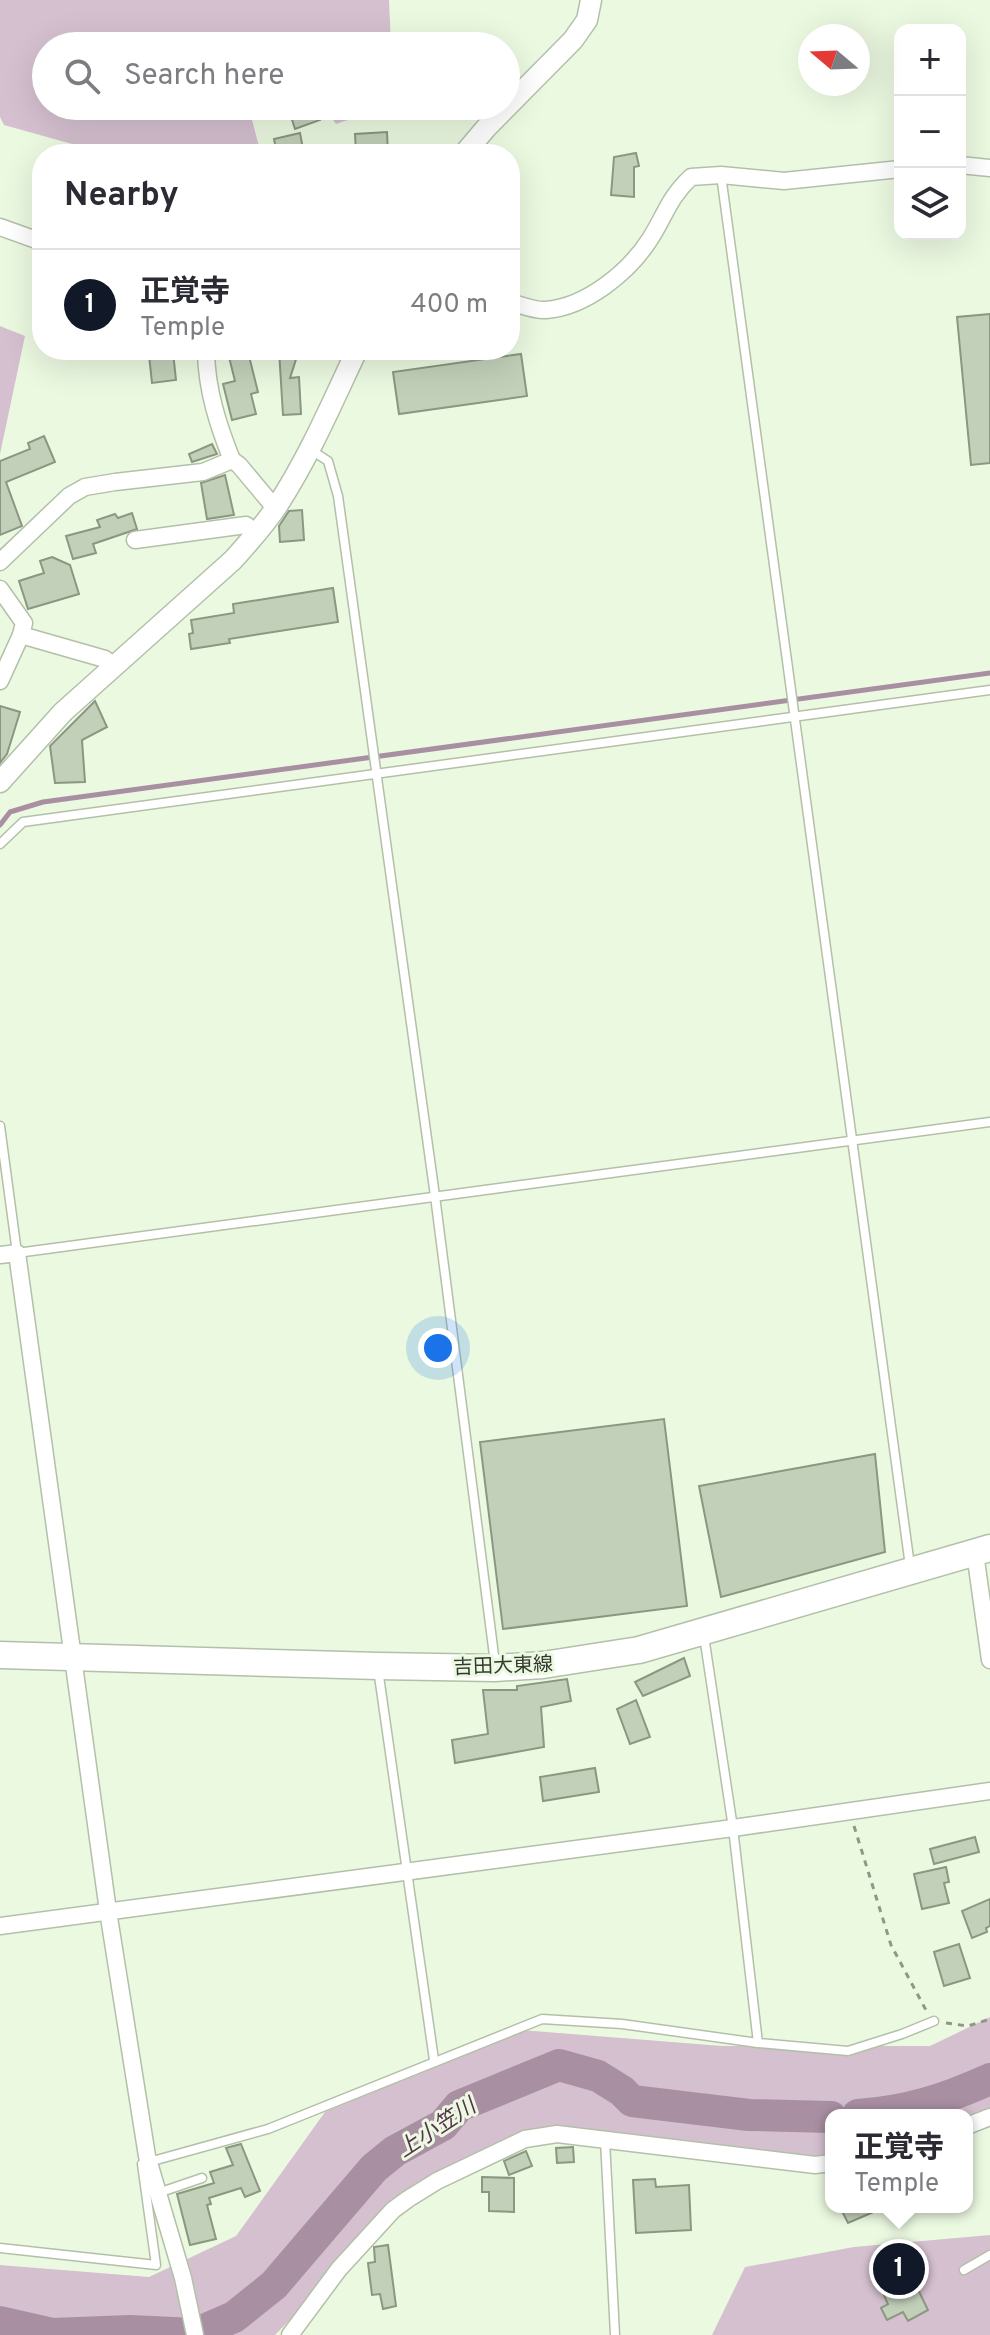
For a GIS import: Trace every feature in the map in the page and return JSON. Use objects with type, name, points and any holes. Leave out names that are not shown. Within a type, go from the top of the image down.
[{"type":"main road","name":"吉田大東線","points":[[0,1655],[495,1668],[599,1658],[704,1633],[982,1550]]},
{"type":"street","points":[[520,94],[573,40],[587,20],[591,0]]},
{"type":"street","points":[[472,144],[494,120]]},
{"type":"street","points":[[966,166],[990,168]]},
{"type":"street","points":[[520,305],[543,311],[574,305],[620,273],[649,240],[674,194],[691,177],[721,175],[784,181],[894,170]]},
{"type":"street","points":[[0,227],[32,238]]},
{"type":"street","points":[[206,360],[206,379],[216,419],[232,460],[275,508]]},
{"type":"street","points":[[0,782],[63,712],[233,560],[256,533],[311,449],[348,360]]},
{"type":"street","points":[[0,562],[69,496],[85,487],[203,472],[232,460]]},
{"type":"street","points":[[135,540],[246,525],[256,533]]},
{"type":"street","points":[[0,589],[24,623],[0,681]]},
{"type":"street","points":[[21,635],[105,659],[114,666]]},
{"type":"street","points":[[8,1254],[74,1657],[108,1911],[148,2159],[183,2278],[195,2335]]},
{"type":"street","points":[[982,1550],[990,1660]]},
{"type":"street","points":[[0,1926],[990,1791]]},
{"type":"street","points":[[290,2335],[339,2269],[393,2210],[416,2193],[525,2139],[557,2134],[825,2164]]},
{"type":"lane","points":[[721,175],[911,1571]]},
{"type":"lane","points":[[311,449],[328,461],[335,477],[435,1196],[495,1668]]},
{"type":"lane","points":[[0,844],[23,822],[376,769],[990,690]]},
{"type":"lane","points":[[0,1126],[8,1254],[990,1122]]},
{"type":"lane","points":[[704,1633],[733,1828],[758,2043]]},
{"type":"lane","points":[[378,1666],[434,2060]]},
{"type":"lane","points":[[0,2248],[156,2265],[142,2162],[268,2129],[542,2019],[622,2024],[758,2043],[848,2051],[934,2021]]},
{"type":"lane","points":[[605,2138],[615,2335]]},
{"type":"lane","points":[[158,2194],[202,2178]]},
{"type":"lane","points":[[964,2270],[990,2255]]},
{"type":"path","points":[[850,1811],[891,1945],[918,1999],[934,2021],[968,2026],[990,2019]]},
{"type":"shaded area","points":[[0,0],[389,0],[390,32],[32,32],[32,120],[252,120],[258,144],[72,144],[4,125],[0,117]]},
{"type":"shaded area","points":[[0,326],[25,336],[0,454]]},
{"type":"shaded area","points":[[990,2017],[990,2111],[973,2119],[973,2109],[825,2109],[825,2158],[539,2130],[408,2199],[275,2335],[0,2335],[0,2265],[149,2277],[236,2236],[325,2112],[521,2030],[722,2046],[930,2046]]},
{"type":"shaded area","points":[[990,2235],[990,2335],[712,2335],[745,2267],[854,2247]]},
{"type":"building","points":[[292,120],[320,120],[295,129]]},
{"type":"building","points":[[387,132],[388,144],[356,144],[355,134]]},
{"type":"building","points":[[300,133],[302,144],[275,144],[274,139]]},
{"type":"building","points":[[636,153],[639,166],[634,167],[634,197],[611,195],[614,157]]},
{"type":"building","points":[[990,314],[990,463],[971,465],[957,317]]},
{"type":"building","points":[[520,354],[527,396],[399,414],[393,372],[478,360],[520,360]]},
{"type":"building","points":[[150,360],[174,360],[176,380],[152,383]]},
{"type":"building","points":[[230,360],[250,360],[258,392],[251,394],[256,414],[232,420],[223,384],[235,381]]},
{"type":"building","points":[[280,360],[296,360],[290,378],[299,377],[301,414],[283,415]]},
{"type":"building","points":[[44,436],[55,462],[6,482],[22,526],[0,535],[0,461],[30,449],[28,443]]},
{"type":"building","points":[[212,444],[217,454],[192,462],[189,454]]},
{"type":"building","points":[[225,475],[234,515],[207,519],[201,483]]},
{"type":"building","points":[[302,510],[304,540],[280,542],[279,526],[289,511]]},
{"type":"building","points":[[132,513],[137,529],[93,544],[96,553],[73,559],[66,536],[100,527],[97,520]]},
{"type":"building","points":[[52,557],[70,565],[79,594],[28,609],[19,581],[44,573],[40,561]]},
{"type":"building","points":[[333,588],[338,622],[229,639],[230,643],[191,649],[191,620],[234,613],[233,604]]},
{"type":"building","points":[[95,701],[107,727],[82,740],[85,782],[55,783],[50,746]]},
{"type":"building","points":[[0,706],[20,712],[7,754],[0,763]]},
{"type":"building","points":[[664,1419],[687,1606],[503,1629],[480,1442]]},
{"type":"building","points":[[875,1454],[885,1552],[721,1597],[699,1486]]},
{"type":"building","points":[[684,1658],[690,1676],[643,1696],[635,1682]]},
{"type":"building","points":[[567,1679],[571,1701],[541,1707],[544,1747],[455,1763],[452,1740],[488,1734],[483,1690],[517,1690],[517,1686]]},
{"type":"building","points":[[636,1700],[650,1737],[630,1744],[617,1709]]},
{"type":"building","points":[[595,1768],[599,1792],[543,1801],[540,1777]]},
{"type":"building","points":[[975,1837],[979,1852],[934,1864],[930,1849]]},
{"type":"building","points":[[946,1867],[949,1882],[944,1883],[949,1903],[922,1909],[914,1874]]},
{"type":"building","points":[[990,1899],[990,1926],[986,1928],[987,1932],[972,1938],[962,1911]]},
{"type":"building","points":[[959,1944],[970,1978],[944,1986],[934,1952]]},
{"type":"building","points":[[241,2144],[260,2191],[245,2197],[241,2188],[209,2198],[211,2204],[207,2205],[216,2239],[190,2245],[177,2194],[214,2183],[210,2172],[233,2165],[226,2148]]},
{"type":"building","points":[[573,2147],[574,2162],[557,2163],[556,2148]]},
{"type":"building","points":[[526,2151],[532,2166],[509,2175],[504,2161]]},
{"type":"building","points":[[482,2177],[514,2178],[514,2212],[489,2211],[489,2192],[482,2192]]},
{"type":"building","points":[[655,2179],[656,2187],[689,2185],[691,2230],[636,2233],[633,2180]]},
{"type":"building","points":[[843,2213],[871,2213],[848,2223]]},
{"type":"building","points":[[388,2245],[396,2306],[383,2309],[380,2294],[372,2295],[368,2263],[375,2262],[374,2247]]},
{"type":"building","points":[[901,2253],[916,2273],[911,2275],[928,2310],[908,2321],[903,2312],[887,2320],[881,2308],[888,2304],[875,2276],[891,2268],[887,2260]]},
{"type":"waterway","points":[[0,825],[10,812],[43,802],[990,673]]},
{"type":"waterway","name":"上小笠川","points":[[0,2322],[53,2334],[130,2331],[195,2334],[234,2317],[274,2285],[374,2168],[395,2151],[443,2125],[459,2106],[559,2065],[598,2076],[632,2101],[749,2115],[825,2117]]},
{"type":"waterway","name":"上小笠川","points":[[902,2109],[957,2093],[990,2079]]},
{"type":"place","name":"正覚寺","points":[[899,2269]]}]
